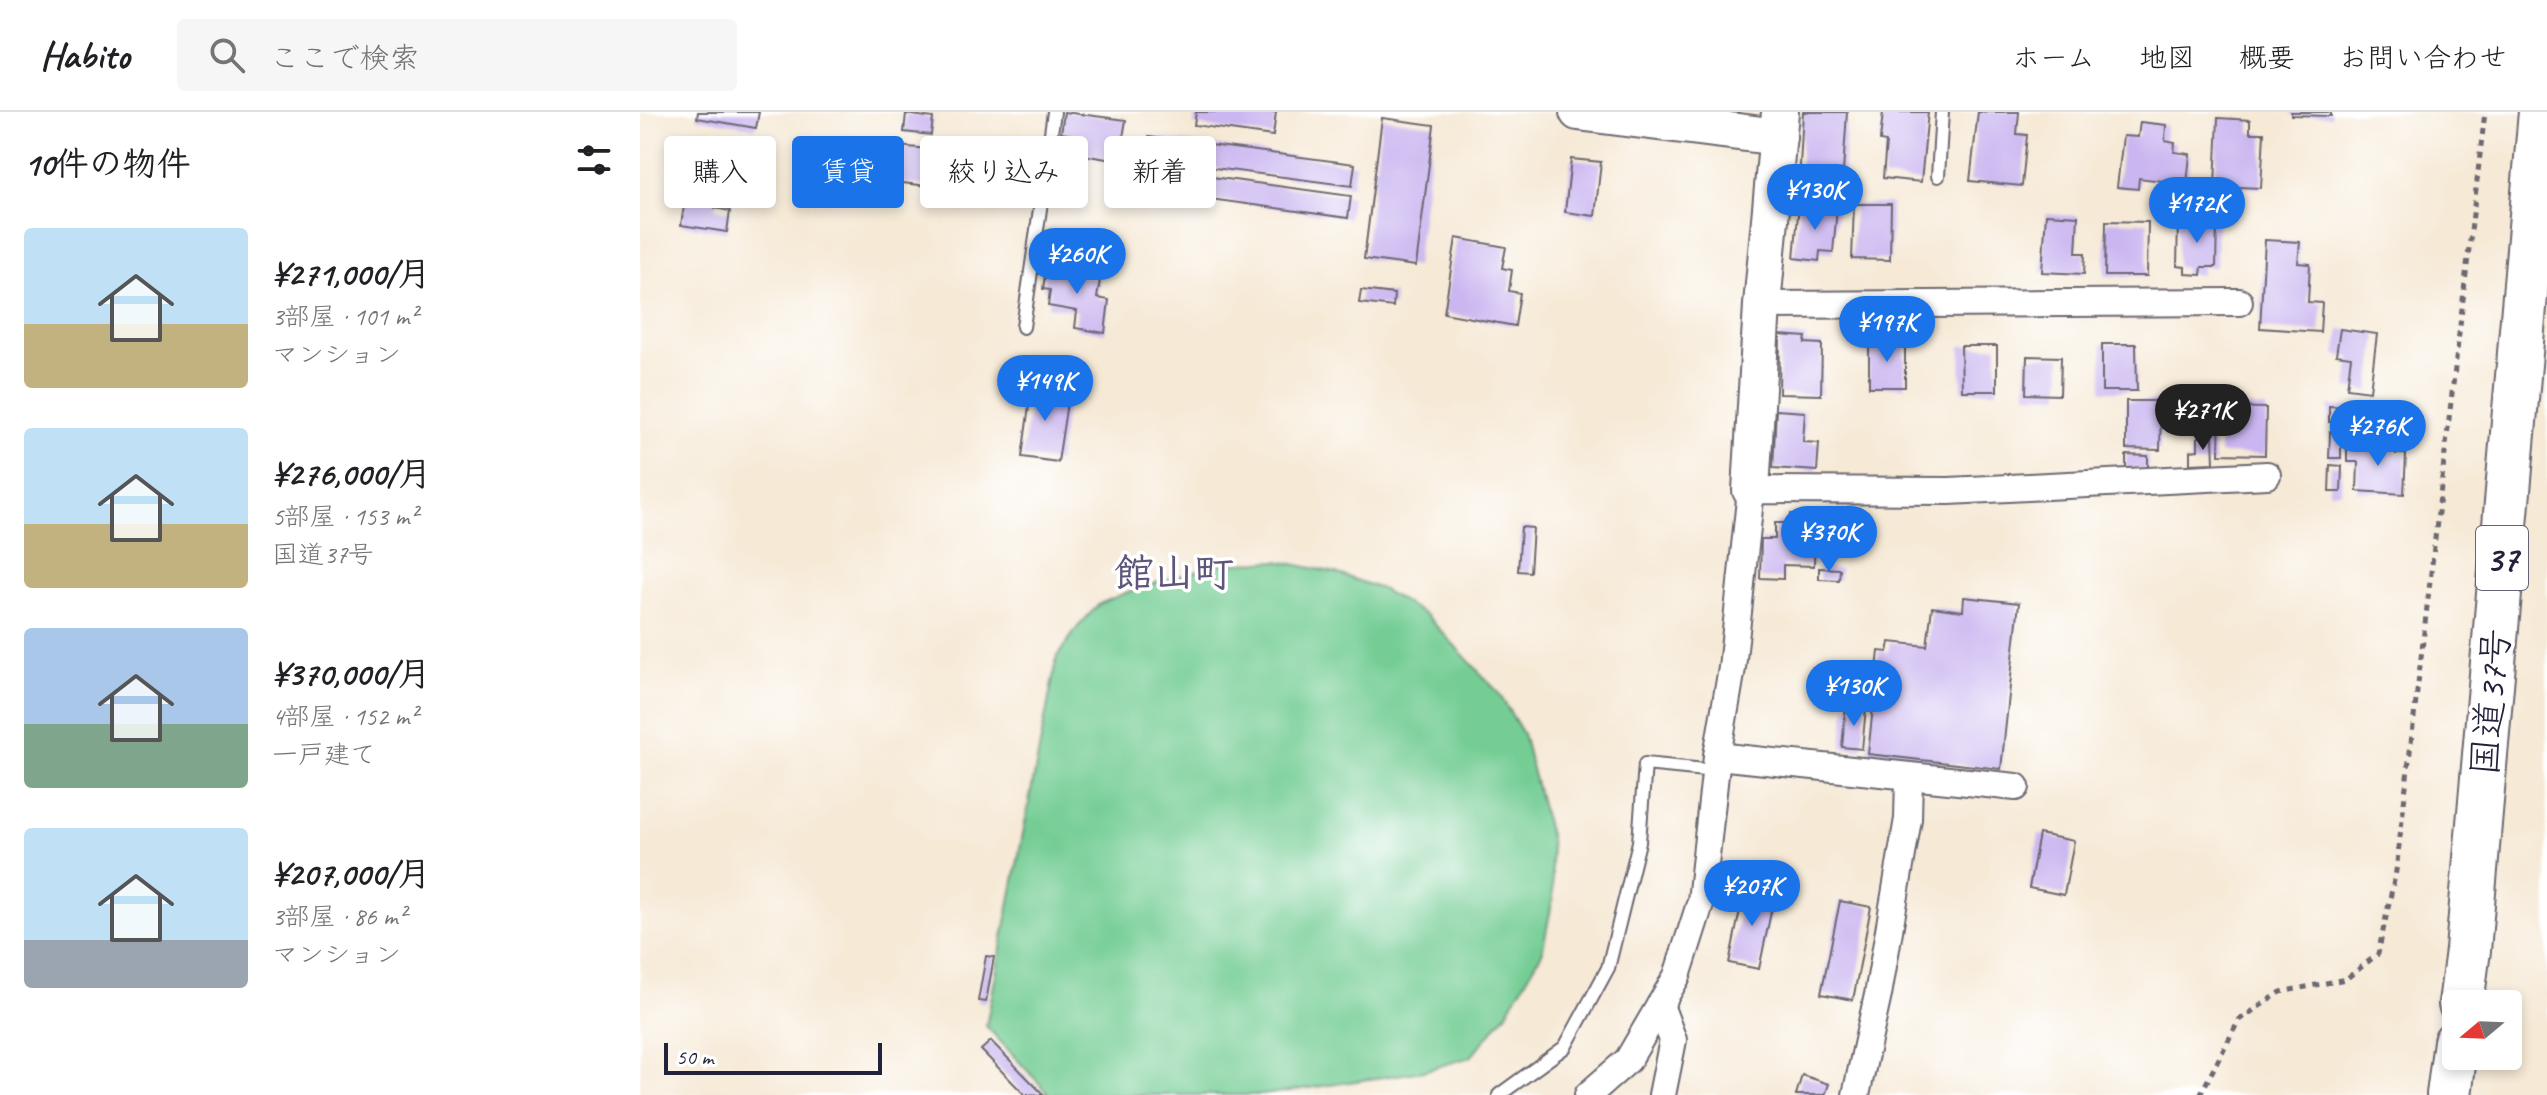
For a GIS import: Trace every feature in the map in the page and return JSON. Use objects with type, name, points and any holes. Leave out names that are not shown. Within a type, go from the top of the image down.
[{"type":"highway","name":"国道37号","points":[[2463,990],[2541,112]]},
{"type":"highway","points":[[2449,1095],[2452,1070]]},
{"type":"street","points":[[1578,112],[1779,124],[1762,305],[1751,490],[1732,668],[1716,763],[1701,901],[1677,976],[1628,1060],[1588,1095]]},
{"type":"street","points":[[1762,305],[2239,302]]},
{"type":"street","points":[[1751,490],[1949,491],[2267,475]]},
{"type":"street","points":[[1716,763],[1909,776],[2016,787]]},
{"type":"street","points":[[1856,1095],[1878,995],[1908,819],[1909,776]]},
{"type":"street","points":[[1660,1005],[1673,1040],[1662,1095]]},
{"type":"lane","points":[[1023,327],[1054,112]]},
{"type":"lane","points":[[1938,176],[1942,112]]},
{"type":"lane","points":[[1499,1095],[1565,1047],[1608,968],[1639,842],[1645,764],[1716,763]]},
{"type":"path","points":[[2200,1095],[2239,1020],[2281,992],[2346,979],[2378,954],[2396,871],[2485,112]]},
{"type":"green space","points":[[1278,561],[1336,573],[1381,589],[1427,616],[1498,692],[1523,734],[1550,839],[1553,898],[1542,953],[1506,1014],[1471,1057],[1423,1071],[1263,1095],[1050,1095],[986,1026],[1057,657],[1099,604],[1135,589],[1220,564]]},
{"type":"building","points":[[698,112],[759,112],[756,128],[697,118]]},
{"type":"building","points":[[1064,112],[1126,120],[1123,136],[1104,136],[1104,159],[1088,156],[1088,136],[1061,133]]},
{"type":"building","points":[[1196,112],[1276,112],[1273,136],[1194,125]]},
{"type":"building","points":[[1803,112],[1847,112],[1842,187],[1799,184]]},
{"type":"building","points":[[1883,112],[1928,112],[1921,182],[1883,178],[1886,142],[1880,141]]},
{"type":"building","points":[[1978,112],[2019,112],[2017,134],[2027,135],[2022,186],[1970,181]]},
{"type":"building","points":[[2291,112],[2331,112],[2331,116],[2291,115]]},
{"type":"building","points":[[906,114],[933,118],[931,135],[904,132]]},
{"type":"building","points":[[1382,118],[1434,125],[1416,266],[1364,259]]},
{"type":"building","points":[[2218,118],[2250,120],[2250,133],[2264,133],[2261,188],[2215,186]]},
{"type":"building","points":[[2140,122],[2166,125],[2165,141],[2175,143],[2174,152],[2190,154],[2187,184],[2139,178],[2138,189],[2117,187],[2123,136],[2138,137]]},
{"type":"building","points":[[1216,146],[1355,164],[1352,186],[1216,168]]},
{"type":"building","points":[[904,147],[920,148],[920,185],[904,183]]},
{"type":"building","points":[[1571,159],[1601,162],[1595,216],[1565,212]]},
{"type":"building","points":[[1216,177],[1351,196],[1348,218],[1216,200]]},
{"type":"building","points":[[1799,204],[1837,208],[1833,252],[1820,251],[1819,261],[1794,258]]},
{"type":"building","points":[[1854,204],[1891,204],[1890,260],[1852,259]]},
{"type":"building","points":[[684,208],[730,211],[727,232],[681,225]]},
{"type":"building","points":[[2046,214],[2078,216],[2076,253],[2085,253],[2084,274],[2042,272]]},
{"type":"building","points":[[2178,220],[2217,221],[2216,267],[2202,267],[2201,275],[2185,274],[2185,267],[2177,266]]},
{"type":"building","points":[[2106,221],[2148,222],[2147,276],[2105,276]]},
{"type":"building","points":[[1456,238],[1506,247],[1502,268],[1512,270],[1509,291],[1520,293],[1515,326],[1444,313]]},
{"type":"building","points":[[2265,240],[2300,242],[2298,263],[2310,264],[2308,302],[2322,303],[2320,332],[2260,328]]},
{"type":"building","points":[[1047,262],[1078,266],[1076,276],[1100,280],[1097,298],[1109,300],[1105,333],[1075,328],[1077,311],[1048,306],[1050,290],[1043,289]]},
{"type":"building","points":[[1361,290],[1394,294],[1393,307],[1359,303]]},
{"type":"building","points":[[2340,329],[2377,334],[2370,391],[2347,388],[2351,357],[2336,355]]},
{"type":"building","points":[[1780,335],[1806,337],[1805,343],[1822,344],[1821,395],[1779,394]]},
{"type":"building","points":[[1869,340],[1905,341],[1905,387],[1869,387]]},
{"type":"building","points":[[2102,344],[2136,344],[2137,391],[2102,391]]},
{"type":"building","points":[[1961,346],[1997,346],[1997,391],[1962,391]]},
{"type":"building","points":[[2027,356],[2061,357],[2060,395],[2026,394]]},
{"type":"building","points":[[1032,384],[1069,389],[1058,462],[1022,457]]},
{"type":"building","points":[[2126,401],[2161,401],[2160,450],[2126,449]]},
{"type":"building","points":[[2329,406],[2395,410],[2394,432],[2367,430],[2367,424],[2329,422]]},
{"type":"building","points":[[2220,407],[2266,408],[2265,455],[2219,454]]},
{"type":"building","points":[[1776,410],[1805,412],[1803,442],[1819,443],[1817,471],[1773,468]]},
{"type":"building","points":[[2330,432],[2341,433],[2341,458],[2329,458]]},
{"type":"building","points":[[2213,436],[2214,463],[2190,464],[2190,451],[2198,450],[2198,437]]},
{"type":"building","points":[[2347,443],[2397,445],[2396,454],[2406,454],[2404,494],[2357,491],[2358,462],[2347,462]]},
{"type":"building","points":[[2126,455],[2148,456],[2148,470],[2126,469]]},
{"type":"building","points":[[2330,465],[2342,466],[2341,492],[2329,492]]},
{"type":"building","points":[[1791,514],[1815,515],[1814,566],[1783,565],[1783,579],[1760,578],[1761,539],[1775,539],[1775,523],[1790,523]]},
{"type":"building","points":[[1521,527],[1533,528],[1530,572],[1518,571]]},
{"type":"building","points":[[1819,568],[1840,569],[1839,580],[1819,579]]},
{"type":"building","points":[[1964,597],[2019,603],[2001,769],[1868,754],[1879,651],[1888,652],[1890,642],[1927,646],[1932,607],[1963,611]]},
{"type":"building","points":[[1846,706],[1866,708],[1862,749],[1842,747]]},
{"type":"building","points":[[2039,834],[2074,841],[2064,895],[2029,888]]},
{"type":"building","points":[[1745,886],[1775,893],[1759,969],[1729,963]]},
{"type":"building","points":[[1840,901],[1871,907],[1853,1000],[1821,994]]},
{"type":"building","points":[[986,956],[994,957],[986,1002],[978,1001]]},
{"type":"building","points":[[991,1041],[1044,1095],[1025,1095],[981,1050]]},
{"type":"building","points":[[1802,1075],[1829,1084],[1825,1095],[1796,1095]]},
{"type":"district","name":"館山町","points":[[1174,572]]}]
